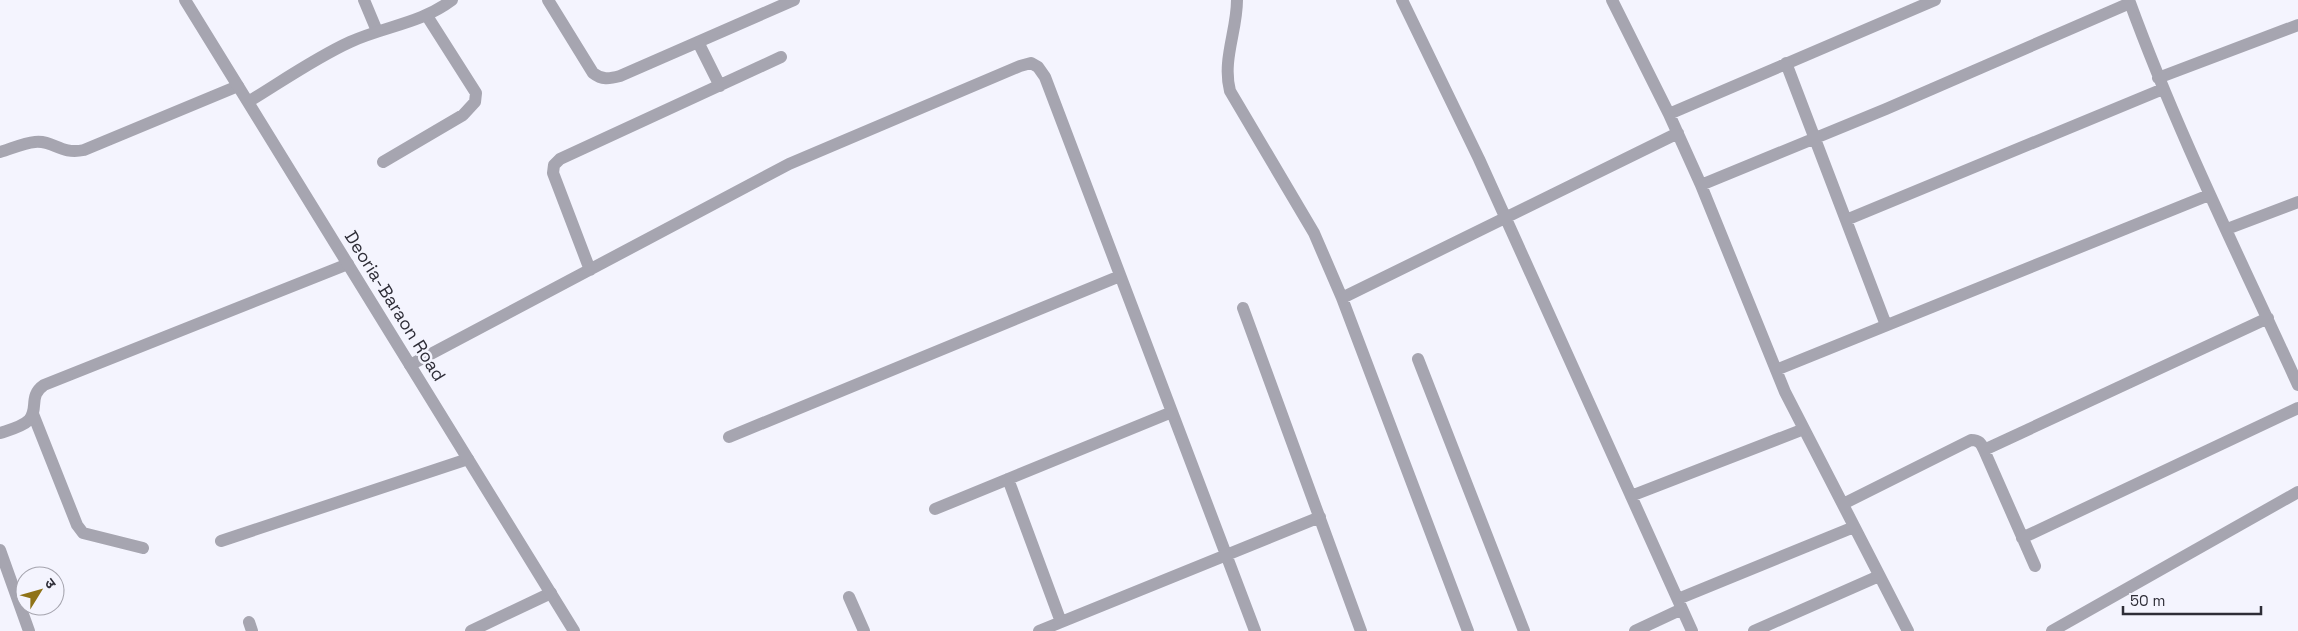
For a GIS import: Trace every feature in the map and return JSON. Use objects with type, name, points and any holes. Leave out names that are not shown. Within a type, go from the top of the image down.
[{"type":"street","name":"Deoria-Baraon Road","points":[[185,0],[574,631]]},
{"type":"street","points":[[364,0],[377,31]]},
{"type":"street","points":[[248,102],[348,43],[377,31],[435,13],[452,0]]},
{"type":"street","points":[[548,0],[593,73],[598,78],[607,79],[620,76],[794,0]]},
{"type":"street","points":[[1237,0],[1235,27],[1227,66],[1230,91],[1314,233],[1342,298],[1468,631]]},
{"type":"street","points":[[1402,0],[1506,219],[1692,631]]},
{"type":"street","points":[[1612,0],[1678,133],[1776,370],[1804,429],[1908,631]]},
{"type":"street","points":[[1669,114],[1935,0]]},
{"type":"street","points":[[1701,185],[1815,138],[2129,1],[2161,83],[2210,195],[2268,318],[2295,370],[2298,385]]},
{"type":"street","points":[[383,162],[463,115],[475,102],[476,94],[427,16]]},
{"type":"street","points":[[1846,220],[2298,25]]},
{"type":"street","points":[[698,42],[720,86]]},
{"type":"street","points":[[590,270],[553,173],[554,165],[560,159],[781,57]]},
{"type":"street","points":[[410,365],[789,164],[1031,63],[1038,67],[1045,77],[1255,631]]},
{"type":"street","points":[[1786,63],[1886,325]]},
{"type":"street","points":[[0,152],[34,142],[49,144],[72,153],[84,150],[238,86]]},
{"type":"street","points":[[1342,298],[1678,133]]},
{"type":"street","points":[[1776,370],[2210,195]]},
{"type":"street","points":[[2227,229],[2298,202]]},
{"type":"street","points":[[143,548],[83,534],[77,525],[33,414],[35,393],[44,385],[348,264]]},
{"type":"street","points":[[729,437],[1120,276]]},
{"type":"street","points":[[1243,308],[1361,631]]},
{"type":"street","points":[[1984,450],[2268,318]]},
{"type":"street","points":[[1418,359],[1524,631]]},
{"type":"street","points":[[2022,538],[2298,408]]},
{"type":"street","points":[[935,509],[1172,412]]},
{"type":"street","points":[[0,433],[24,424],[33,414]]},
{"type":"street","points":[[1631,496],[1804,429]]},
{"type":"street","points":[[1843,504],[1971,440],[1980,442],[2035,566]]},
{"type":"street","points":[[221,541],[468,459]]},
{"type":"street","points":[[1008,479],[1061,622]]},
{"type":"street","points":[[2052,631],[2298,492]]},
{"type":"street","points":[[1039,631],[1320,517]]},
{"type":"street","points":[[1635,631],[1680,604],[1854,527]]},
{"type":"street","points":[[0,550],[29,631]]},
{"type":"street","points":[[1754,631],[1879,576]]},
{"type":"street","points":[[471,631],[551,593]]},
{"type":"street","points":[[849,596],[864,631]]}]
